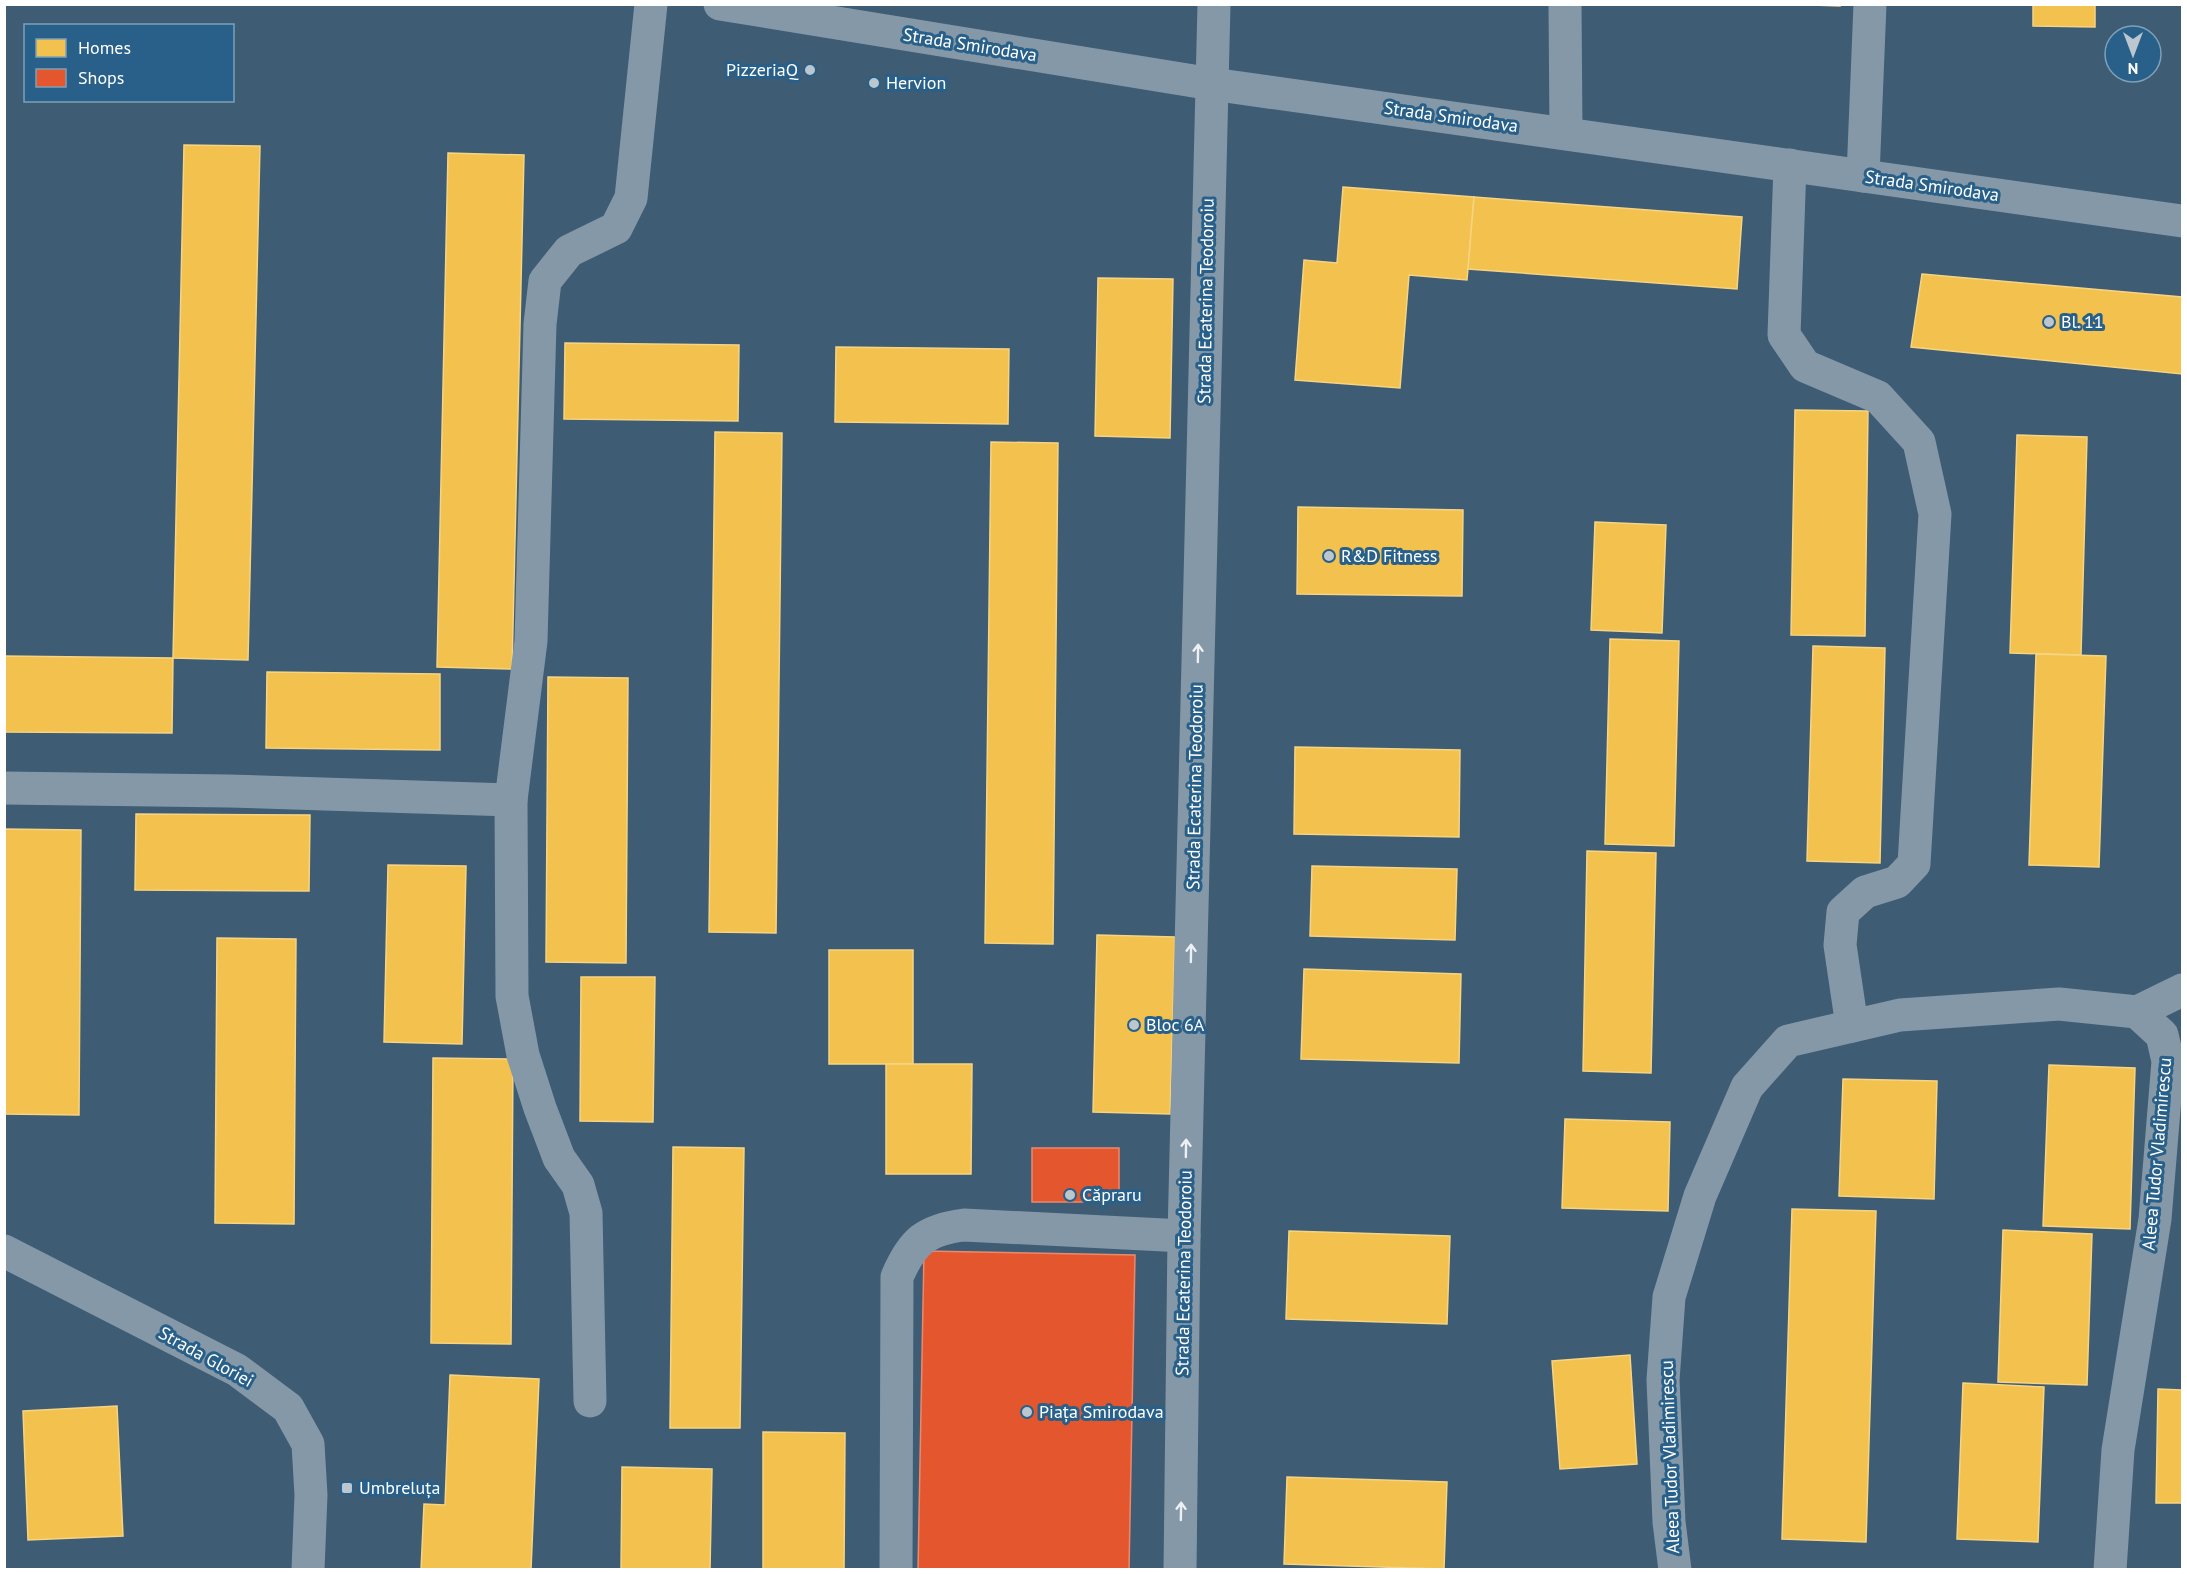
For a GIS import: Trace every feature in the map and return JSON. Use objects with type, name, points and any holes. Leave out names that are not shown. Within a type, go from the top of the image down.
[{"type":"street","points":[[590,1401],[586,1213],[578,1185],[559,1158],[540,1108],[523,1055],[512,996],[511,800],[531,641],[540,324],[545,281],[569,251],[616,228],[631,198],[651,4]]},
{"type":"street","name":"Strada Smirodava","points":[[720,4],[1212,84],[2182,221]]},
{"type":"street","name":"Strada Ecaterina Teodoroiu","points":[[1180,1569],[1184,1236],[1214,4]]},
{"type":"street","points":[[1565,4],[1566,133]]},
{"type":"street","points":[[1863,176],[1870,4]]},
{"type":"street","points":[[1790,165],[1784,335],[1805,366],[1878,397],[1919,442],[1935,514],[1914,864],[1898,882],[1864,892],[1843,912],[1840,945],[1852,1026]]},
{"type":"street","points":[[4,788],[230,791],[511,800]]},
{"type":"street","points":[[2137,1012],[2182,990]]},
{"type":"street","name":"Aleea Tudor Vladimirescu","points":[[1675,1569],[1669,1522],[1664,1380],[1669,1297],[1700,1196],[1747,1087],[1788,1041],[1900,1015],[2059,1004],[2137,1012],[2162,1035],[2168,1061],[2155,1219],[2118,1450],[2110,1569]]},
{"type":"street","points":[[896,1569],[897,1277],[907,1254],[921,1239],[945,1228],[964,1226],[1184,1236]]},
{"type":"street","name":"Strada Gloriei","points":[[4,1251],[237,1370],[288,1408],[308,1444],[311,1495],[308,1569]]},
{"type":"building: Homes","points":[[1782,4],[1840,4],[1840,6]]},
{"type":"building: Homes","points":[[2033,4],[2095,4],[2095,27],[2033,26]]},
{"type":"building: Homes","points":[[184,145],[260,146],[248,660],[173,658]]},
{"type":"building: Homes","points":[[448,153],[524,155],[512,669],[437,667]]},
{"type":"building: Homes","points":[[1343,187],[1474,197],[1467,280],[1409,275],[1400,388],[1295,380],[1304,260],[1337,263]]},
{"type":"building: Homes","points":[[1474,197],[1742,217],[1737,289],[1468,269]]},
{"type":"building: Homes","name":"Bl. 11","points":[[1922,274],[2182,297],[2182,374],[1911,347]]},
{"type":"building: Homes","points":[[1098,278],[1173,279],[1170,438],[1095,436]]},
{"type":"building: Homes","points":[[565,343],[739,345],[738,421],[564,419]]},
{"type":"building: Homes","points":[[836,347],[1009,349],[1008,424],[835,422]]},
{"type":"building: Homes","points":[[1795,410],[1868,411],[1865,636],[1791,635]]},
{"type":"building: Homes","points":[[715,432],[782,433],[776,933],[709,932]]},
{"type":"building: Homes","points":[[2017,435],[2087,437],[2081,655],[2010,653]]},
{"type":"building: Homes","points":[[991,442],[1058,443],[1053,944],[985,943]]},
{"type":"building: Homes","points":[[1298,507],[1463,510],[1462,596],[1297,594]]},
{"type":"building: Homes","points":[[1595,522],[1666,525],[1662,633],[1591,630]]},
{"type":"building: Homes","points":[[1610,639],[1679,641],[1674,846],[1605,844]]},
{"type":"building: Homes","points":[[1813,646],[1885,648],[1880,863],[1807,861]]},
{"type":"building: Homes","points":[[2036,654],[2106,656],[2099,867],[2029,865]]},
{"type":"building: Homes","points":[[4,656],[173,658],[172,733],[4,732]]},
{"type":"building: Homes","points":[[267,672],[440,674],[440,750],[266,748]]},
{"type":"building: Homes","points":[[548,677],[628,678],[626,963],[546,962]]},
{"type":"building: Homes","points":[[1295,747],[1460,750],[1459,837],[1294,834]]},
{"type":"building: Homes","points":[[136,814],[310,815],[309,891],[135,890]]},
{"type":"building: Homes","points":[[4,829],[81,830],[79,1115],[4,1114]]},
{"type":"building: Homes","points":[[1587,851],[1656,853],[1651,1073],[1583,1071]]},
{"type":"building: Homes","points":[[388,865],[466,866],[462,1044],[384,1042]]},
{"type":"building: Homes","points":[[1312,866],[1457,869],[1455,940],[1310,936]]},
{"type":"building: Homes","name":"Bloc 6A","points":[[1097,935],[1175,937],[1170,1114],[1093,1112]]},
{"type":"building: Homes","points":[[217,938],[296,939],[294,1224],[215,1223]]},
{"type":"building: Homes","points":[[829,950],[913,950],[913,1064],[829,1064]]},
{"type":"building: Homes","points":[[1304,969],[1461,974],[1459,1063],[1301,1059]]},
{"type":"building: Homes","points":[[581,977],[655,977],[653,1122],[580,1121]]},
{"type":"building: Homes","points":[[433,1058],[513,1059],[511,1344],[431,1343]]},
{"type":"building: Homes","points":[[886,1064],[972,1064],[971,1174],[886,1174]]},
{"type":"building: Homes","points":[[2049,1065],[2135,1068],[2130,1229],[2043,1226]]},
{"type":"building: Homes","points":[[1843,1079],[1937,1081],[1934,1199],[1839,1196]]},
{"type":"building: Homes","points":[[1565,1119],[1670,1122],[1668,1211],[1562,1208]]},
{"type":"building: Homes","points":[[673,1147],[744,1148],[740,1428],[670,1428]]},
{"type":"building: Homes","points":[[1792,1209],[1876,1211],[1866,1542],[1782,1539]]},
{"type":"building: Homes","points":[[2003,1230],[2092,1234],[2087,1385],[1998,1382]]},
{"type":"building: Homes","points":[[1289,1231],[1450,1236],[1447,1324],[1286,1319]]},
{"type":"building: Homes","points":[[1630,1355],[1637,1464],[1560,1469],[1552,1361]]},
{"type":"building: Homes","points":[[450,1375],[539,1379],[531,1570],[421,1570],[424,1504],[445,1505]]},
{"type":"building: Homes","points":[[1963,1383],[2044,1387],[2038,1542],[1957,1539]]},
{"type":"building: Homes","points":[[2158,1389],[2182,1390],[2182,1503],[2156,1503]]},
{"type":"building: Homes","points":[[117,1406],[123,1536],[28,1540],[23,1411]]},
{"type":"building: Homes","points":[[763,1432],[845,1433],[844,1570],[763,1570]]},
{"type":"building: Homes","points":[[622,1467],[712,1469],[710,1570],[621,1570]]},
{"type":"building: Homes","points":[[1287,1477],[1447,1482],[1444,1569],[1284,1564]]},
{"type":"building: Shops","points":[[1032,1148],[1119,1148],[1119,1202],[1032,1202]]},
{"type":"building: Shops","name":"Piața Smirodava","points":[[924,1251],[1135,1255],[1129,1570],[918,1570]]},
{"type":"place","name":"PizzeriaQ","points":[[810,70]]},
{"type":"place","name":"Hervion","points":[[874,83]]},
{"type":"place","name":"Bl. 11","points":[[2049,322]]},
{"type":"place","name":"R&D Fitness","points":[[1329,556]]},
{"type":"place","name":"Bloc 6A","points":[[1134,1025]]},
{"type":"place","name":"Căpraru","points":[[1070,1195]]},
{"type":"place","name":"Piața Smirodava","points":[[1027,1412]]},
{"type":"place","name":"Umbreluța","points":[[347,1488]]}]
